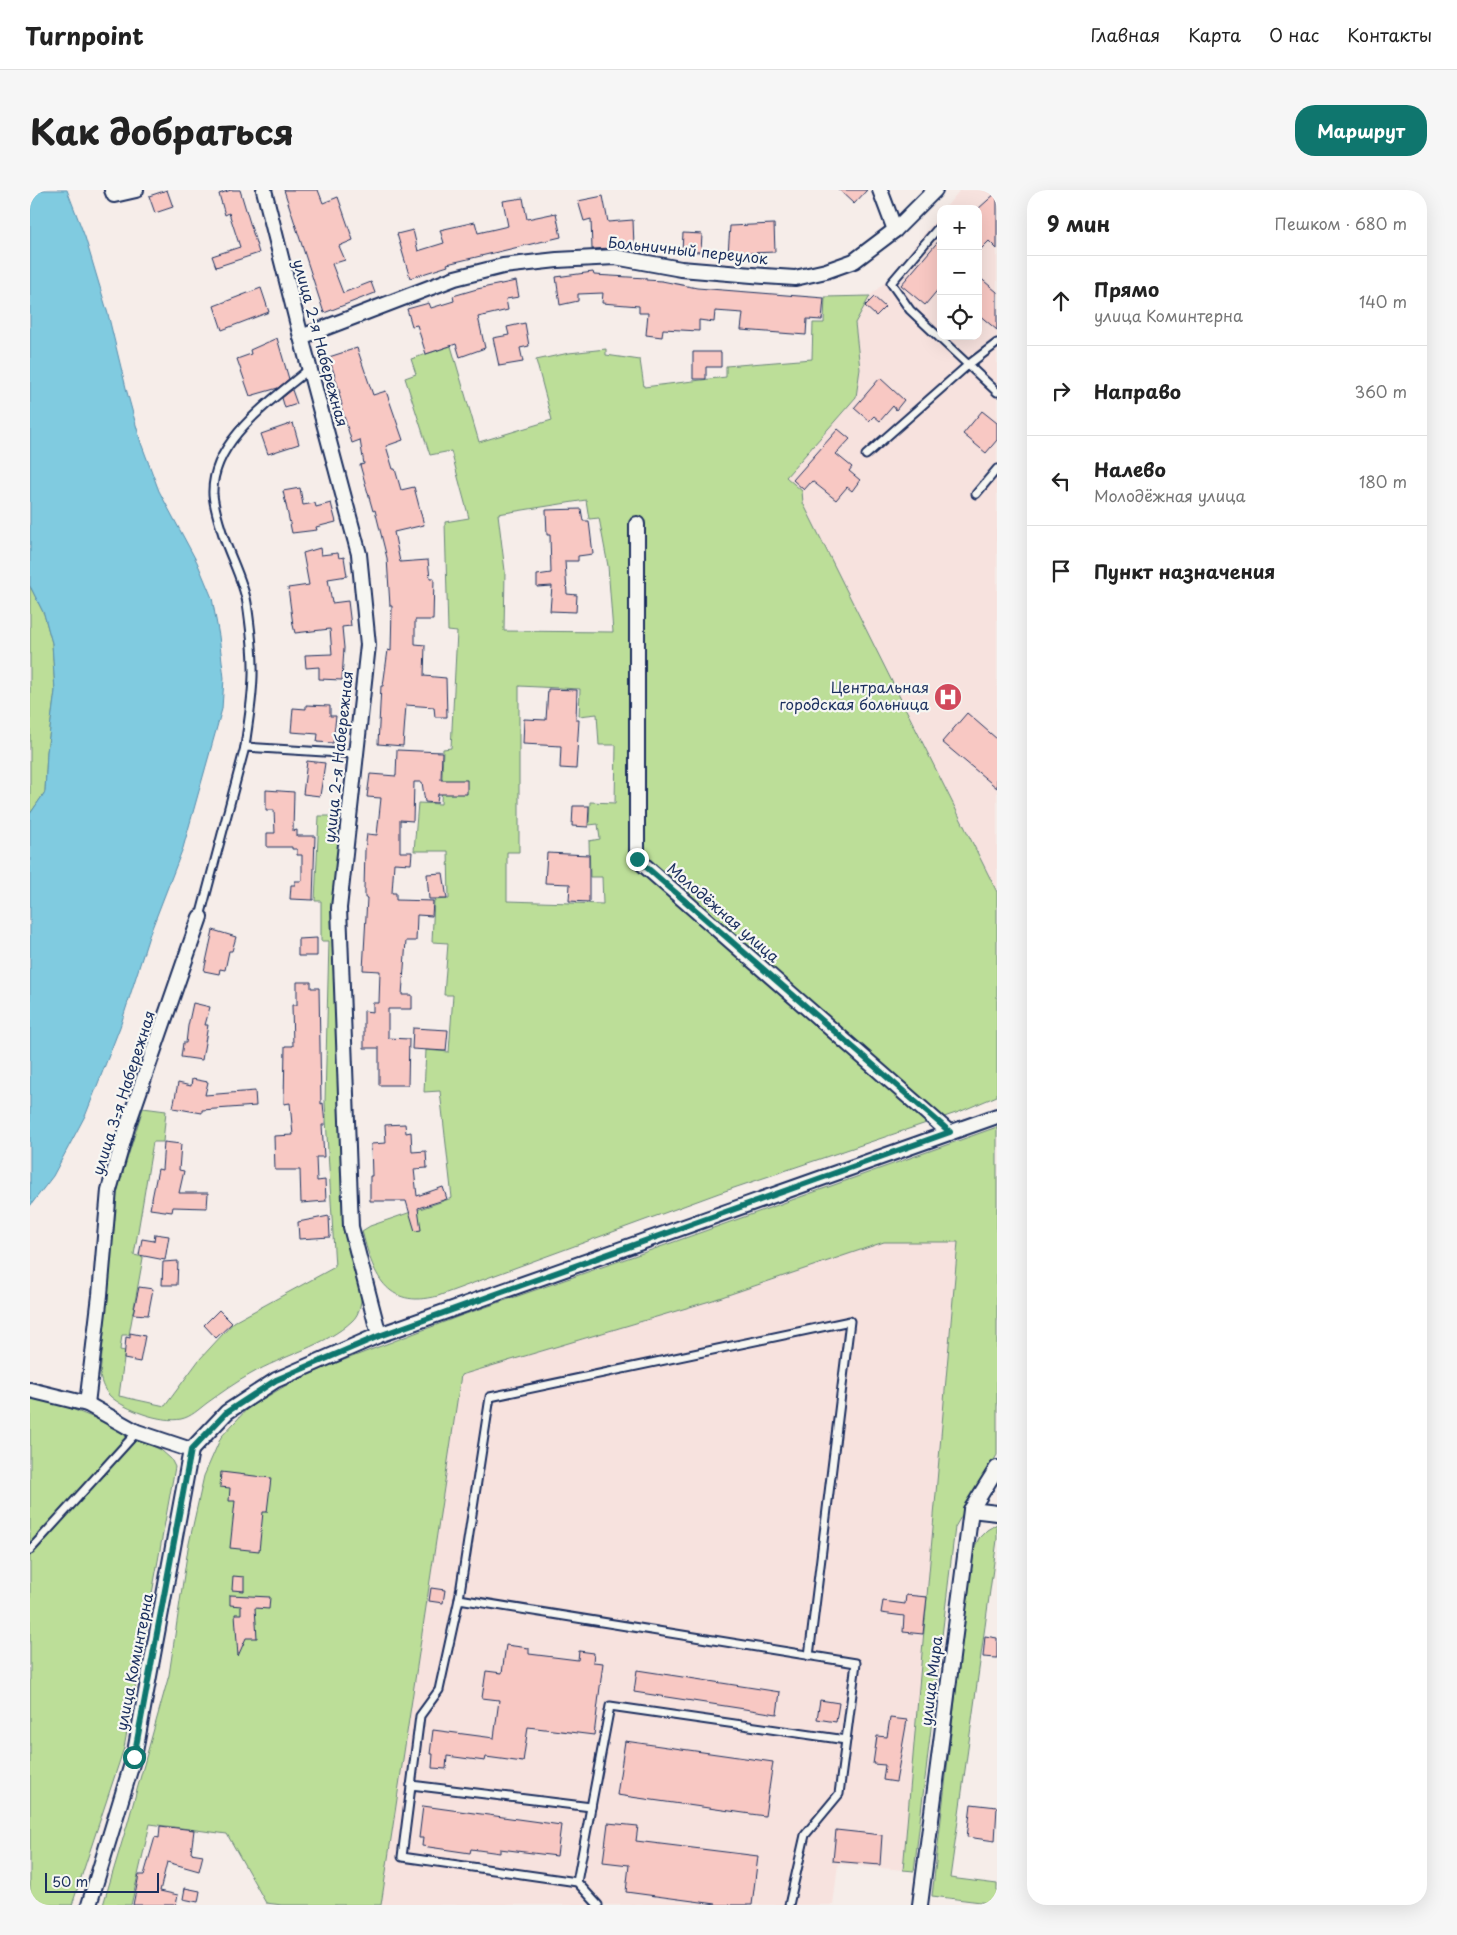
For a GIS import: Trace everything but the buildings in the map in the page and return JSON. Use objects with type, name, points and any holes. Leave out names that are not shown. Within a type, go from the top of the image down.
[{"type":"street","points":[[113,193],[136,190]]},
{"type":"street","name":"улица 2-я Набережная","points":[[264,190],[300,337],[359,554],[368,645],[339,908],[351,1227],[379,1336]]},
{"type":"street","points":[[880,190],[895,230]]},
{"type":"street","name":"Больничный переулок","points":[[300,337],[455,278],[503,266],[557,260],[615,257],[681,269],[795,278],[826,271],[854,261],[895,230],[935,190]]},
{"type":"street","name":"Молодёжная улица","points":[[637,524],[637,859],[950,1132]]},
{"type":"street","name":"улица 3-я Набережная","points":[[87,1404],[100,1295],[109,1190],[128,1124],[200,918]]},
{"type":"street","points":[[30,1390],[87,1404],[137,1432],[191,1450],[227,1412],[276,1380],[379,1336],[997,1116]]},
{"type":"street","name":"улица Коминтерна","points":[[89,1905],[134,1757],[191,1450]]},
{"type":"street","name":"улица Мира","points":[[920,1905],[971,1510],[997,1468]]},
{"type":"street","points":[[971,1510],[997,1513]]},
{"type":"lane","points":[[937,229],[891,283],[910,310],[997,392]]},
{"type":"lane","points":[[866,455],[968,365],[997,343]]},
{"type":"lane","points":[[200,918],[245,747],[253,668],[246,601],[216,511],[214,481],[218,464],[227,447],[254,416],[309,369]]},
{"type":"lane","points":[[976,494],[997,469]]},
{"type":"lane","points":[[245,747],[356,754]]},
{"type":"lane","points":[[598,1905],[577,1882],[402,1857],[420,1716],[439,1690],[459,1598],[490,1397],[850,1322],[809,1656]]},
{"type":"lane","points":[[30,1550],[137,1432]]},
{"type":"lane","points":[[459,1598],[856,1663],[839,1794],[805,1835],[789,1905]]},
{"type":"lane","points":[[577,1882],[610,1706],[846,1740]]},
{"type":"lane","points":[[411,1785],[591,1807]]},
{"type":"shaded area","name":"Центральная городская больница","points":[[960,190],[997,190],[997,892],[803,503],[802,491],[786,477],[856,397],[860,369],[855,323],[870,296],[885,282],[937,218],[937,340],[982,340],[982,205],[947,205]]},
{"type":"shaded area","points":[[884,1242],[958,1242],[903,1870],[838,1864],[833,1905],[381,1905],[461,1375],[710,1301]]},
{"type":"green space","points":[[870,296],[855,323],[860,369],[856,397],[786,477],[802,491],[803,503],[997,892],[997,1096],[959,1112],[719,1193],[438,1296],[420,1299],[405,1298],[394,1293],[377,1274],[362,1231],[370,1226],[452,1198],[440,1091],[424,1092],[426,1050],[449,1052],[453,995],[444,995],[448,943],[432,942],[434,900],[449,899],[448,851],[414,851],[418,803],[441,804],[443,749],[451,748],[457,632],[448,631],[445,522],[469,518],[451,451],[430,455],[405,378],[416,374],[411,359],[451,346],[479,442],[552,420],[536,360],[569,353],[606,349],[606,355],[640,360],[644,387],[726,377],[726,366],[812,359],[813,323],[824,323],[825,297]],"holes":[[[586,500],[589,519],[599,518],[608,566],[613,632],[504,631],[505,571],[498,514]],[[519,686],[580,689],[579,716],[597,714],[599,745],[616,745],[615,803],[590,802],[589,825],[598,824],[600,839],[589,841],[590,877],[602,877],[603,904],[507,901],[507,852],[519,852]]]},
{"type":"green space","points":[[30,586],[44,614],[52,643],[55,691],[47,752],[45,792],[30,814]]},
{"type":"green space","points":[[319,816],[340,816],[336,918],[362,1293],[360,1308],[352,1321],[330,1337],[245,1377],[195,1413],[173,1420],[154,1417],[125,1406],[110,1396],[102,1384],[100,1376],[116,1195],[143,1108],[166,1111],[163,1142],[153,1142],[134,1255],[143,1258],[129,1335],[122,1335],[120,1350],[125,1351],[119,1396],[165,1406],[199,1360],[234,1322],[335,1267],[325,1102],[329,941],[321,941],[321,901],[315,901]]},
{"type":"green space","points":[[997,1127],[997,1455],[955,1527],[914,1871],[903,1870],[958,1242],[884,1242],[710,1301],[461,1375],[381,1905],[282,1905],[266,1903],[227,1834],[150,1824],[131,1905],[103,1905],[169,1675],[188,1548],[204,1476],[221,1437],[248,1408],[285,1386],[331,1365],[460,1316]]},
{"type":"green space","points":[[30,1397],[54,1402],[97,1419],[161,1450],[171,1459],[175,1467],[124,1748],[72,1905],[30,1905]]},
{"type":"green space","points":[[997,1524],[997,1540],[950,1878],[997,1884],[997,1904],[932,1896],[967,1597],[975,1546],[979,1538],[987,1530]]},
{"type":"water","points":[[30,190],[67,190],[85,237],[108,314],[141,443],[159,491],[197,562],[212,598],[224,678],[222,709],[183,848],[149,936],[120,1027],[86,1114],[53,1176],[30,1206],[30,814],[45,792],[47,752],[55,691],[52,643],[44,614],[30,586]]},
{"type":"place","name":"Центральная городская больница","points":[[948,697]]},
{"type":"route","points":[[134,1757],[191,1450],[227,1412],[276,1380],[379,1336],[950,1132],[637,859]]}]
